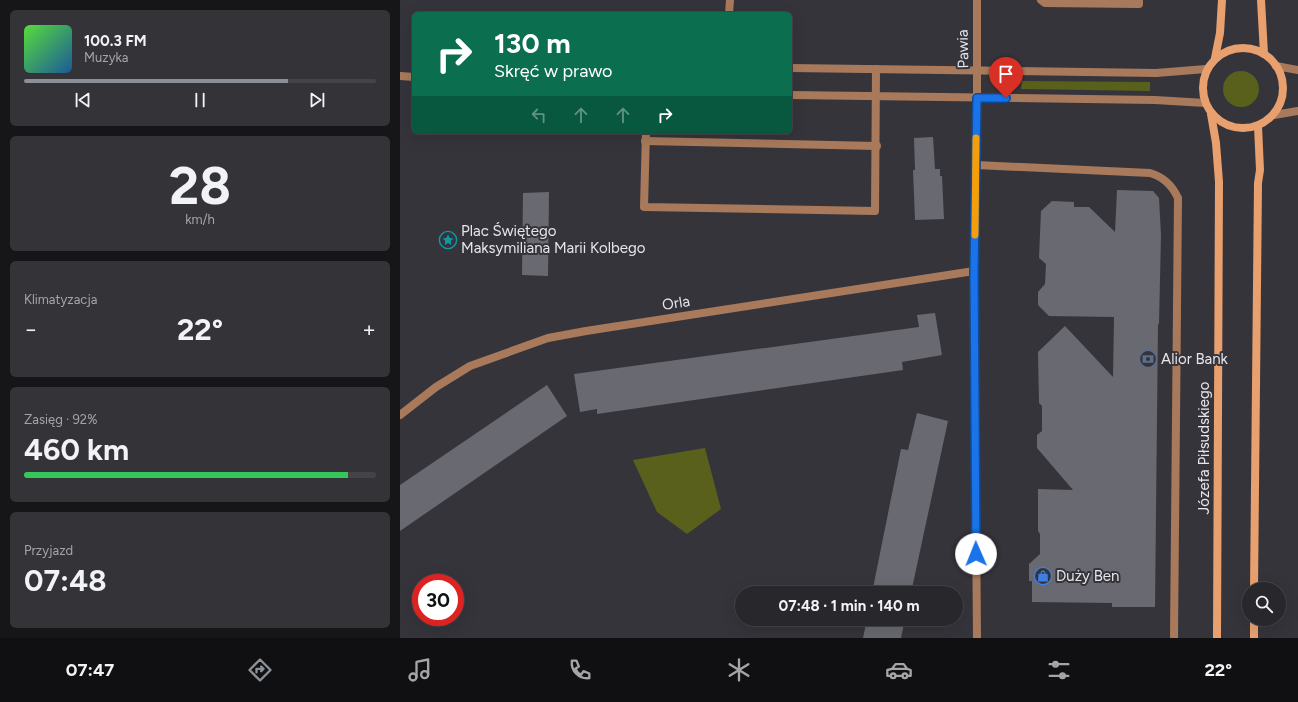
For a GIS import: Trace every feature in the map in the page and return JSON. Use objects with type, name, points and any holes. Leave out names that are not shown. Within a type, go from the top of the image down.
[{"type":"street","points":[[729,12],[730,0]]},
{"type":"street","name":"Pawia","points":[[976,0],[977,98],[974,272],[977,638]]},
{"type":"street","points":[[1041,0],[1045,3],[1139,4],[1139,0]]},
{"type":"street","points":[[1216,58],[1220,32],[1222,0]]},
{"type":"street","points":[[1261,0],[1264,54]]},
{"type":"street","points":[[1239,48],[1252,49],[1264,54],[1276,66],[1281,75],[1283,96],[1279,106],[1267,121],[1258,126],[1246,129],[1233,128],[1221,123],[1211,114],[1204,103],[1202,92],[1206,70],[1216,58],[1226,51],[1239,48]]},
{"type":"street","points":[[1276,66],[1298,70]]},
{"type":"street","points":[[792,68],[1156,74],[1206,70]]},
{"type":"street","points":[[646,134],[644,206],[875,211],[877,146],[876,69]]},
{"type":"street","points":[[400,76],[412,77]]},
{"type":"street","points":[[792,95],[1155,100],[1204,103]]},
{"type":"street","points":[[1274,114],[1298,111]]},
{"type":"street","name":"Józefa Piłsudskiego","points":[[1211,114],[1216,143],[1219,182],[1217,638]]},
{"type":"street","points":[[1254,582],[1258,183],[1260,170],[1258,126]]},
{"type":"street","points":[[645,141],[877,146]]},
{"type":"street","points":[[976,165],[1150,173],[1160,176],[1168,182],[1174,189],[1178,198],[1174,638]]},
{"type":"street","name":"Orla","points":[[400,415],[436,388],[470,366],[548,338],[974,272]]},
{"type":"street","points":[[1254,626],[1254,638]]},
{"type":"green space","points":[[1245,71],[1254,76],[1258,82],[1258,96],[1254,102],[1245,107],[1237,107],[1228,102],[1224,96],[1223,85],[1228,76],[1234,72]]},
{"type":"green space","points":[[1022,81],[1150,82],[1150,91],[1021,89]]},
{"type":"green space","points":[[705,448],[721,509],[687,534],[657,512],[633,460]]},
{"type":"building","points":[[933,137],[935,169],[940,169],[940,176],[942,176],[944,219],[915,220],[913,170],[915,170],[914,138]]},
{"type":"building","points":[[1117,190],[1153,191],[1159,198],[1161,235],[1158,324],[1155,607],[1112,607],[1112,603],[1032,602],[1032,581],[1029,581],[1029,564],[1040,554],[1040,534],[1038,531],[1038,489],[1073,490],[1037,448],[1037,435],[1042,431],[1042,406],[1039,403],[1038,352],[1065,326],[1113,377],[1114,317],[1049,316],[1038,305],[1038,292],[1045,284],[1046,264],[1039,258],[1041,211],[1052,201],[1074,202],[1074,207],[1089,207],[1115,232]]},
{"type":"building","points":[[549,192],[548,276],[522,275],[523,193]]},
{"type":"building","points":[[935,313],[942,355],[902,362],[903,370],[597,414],[597,409],[580,412],[574,374],[919,327],[917,315]]},
{"type":"building","points":[[547,385],[567,416],[400,531],[400,485]]},
{"type":"building","points":[[917,413],[948,421],[913,586],[873,586],[901,449],[908,450]]},
{"type":"building","points":[[866,626],[904,626],[901,638],[863,638]]},
{"type":"slow traffic","points":[[975,235],[976,138]]},
{"type":"place","name":"Plac Świętego Maksymiliana Marii Kolbego","points":[[448,240]]},
{"type":"place","name":"Alior Bank","points":[[1148,359]]},
{"type":"place","name":"Duży Ben","points":[[1043,576]]},
{"type":"route","points":[[976,554],[974,272],[977,98],[1006,98]]}]
